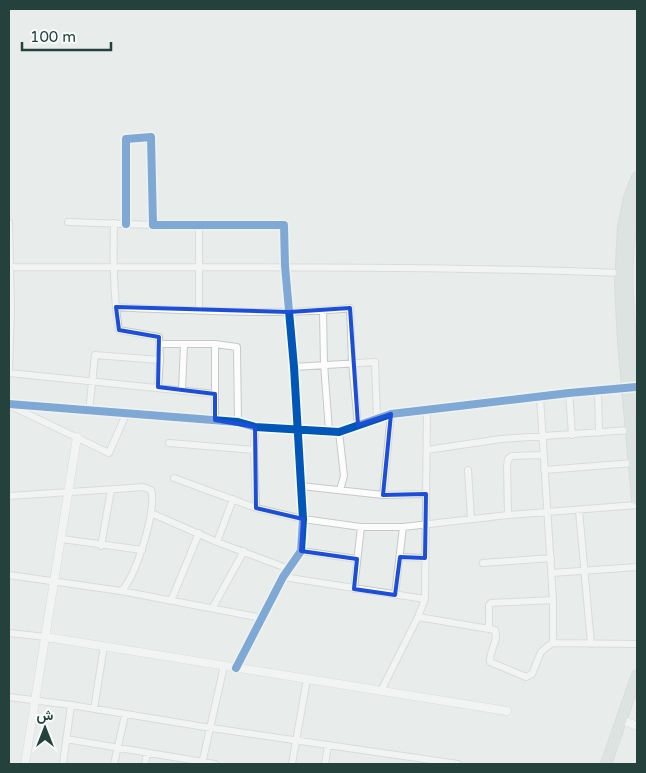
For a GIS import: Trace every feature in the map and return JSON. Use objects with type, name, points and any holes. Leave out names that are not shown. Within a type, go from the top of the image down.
[{"type":"main road","points":[[637,177],[629,198],[623,227],[620,285],[623,341],[637,411]]},
{"type":"main road","points":[[637,200],[629,243],[634,333],[630,430],[637,500]]},
{"type":"main road","points":[[606,764],[637,679]]},
{"type":"street","points":[[126,224],[126,139],[152,137],[153,225]]},
{"type":"street","points":[[68,222],[153,225],[284,225],[285,266],[294,367],[303,519],[302,551],[283,577],[236,668]]},
{"type":"street","points":[[9,223],[9,372],[215,394]]},
{"type":"street","points":[[114,223],[113,267],[119,330],[159,337],[158,387]]},
{"type":"street","points":[[200,225],[200,311]]},
{"type":"street","points":[[9,266],[285,266],[528,269],[621,273]]},
{"type":"street","points":[[116,307],[200,311],[289,312],[323,312],[350,308],[352,362],[358,425]]},
{"type":"street","points":[[323,312],[324,364],[330,431]]},
{"type":"street","points":[[159,344],[215,344],[237,347],[238,422]]},
{"type":"street","points":[[182,390],[184,344]]},
{"type":"street","points":[[215,344],[215,420]]},
{"type":"street","points":[[89,410],[95,355],[160,360]]},
{"type":"street","points":[[294,367],[375,362],[377,419]]},
{"type":"street","points":[[9,404],[238,422],[255,427],[339,432],[391,414],[569,393],[632,388]]},
{"type":"street","points":[[598,391],[599,433]]},
{"type":"street","points":[[569,393],[572,435]]},
{"type":"street","points":[[540,397],[552,573],[553,643]]},
{"type":"street","points":[[9,404],[109,453],[126,414]]},
{"type":"street","points":[[381,691],[425,599],[427,409]]},
{"type":"street","points":[[383,495],[391,414]]},
{"type":"street","points":[[255,427],[256,508]]},
{"type":"street","points":[[427,450],[501,439],[630,430]]},
{"type":"street","points":[[339,432],[344,476],[340,490]]},
{"type":"street","points":[[25,764],[78,437]]},
{"type":"street","points":[[169,443],[254,450]]},
{"type":"street","points":[[508,515],[508,459],[512,456],[543,454]]},
{"type":"street","points":[[544,470],[634,463]]},
{"type":"street","points":[[468,470],[471,519]]},
{"type":"street","points":[[174,478],[256,508],[303,519],[361,527],[404,527],[508,515],[637,506]]},
{"type":"street","points":[[300,486],[383,495],[426,494]]},
{"type":"street","points":[[9,496],[149,488],[153,496],[152,513],[142,550],[127,584],[121,591]]},
{"type":"street","points":[[101,546],[111,490]]},
{"type":"street","points":[[217,542],[233,499]]},
{"type":"street","points":[[579,510],[591,644]]},
{"type":"street","points":[[152,513],[217,542],[289,569]]},
{"type":"street","points":[[354,589],[361,527]]},
{"type":"street","points":[[395,595],[404,527]]},
{"type":"street","points":[[171,601],[200,533]]},
{"type":"street","points":[[62,540],[142,550]]},
{"type":"street","points":[[213,608],[244,551]]},
{"type":"street","points":[[302,551],[357,560]]},
{"type":"street","points":[[400,557],[426,558]]},
{"type":"street","points":[[483,563],[551,558]]},
{"type":"street","points":[[552,573],[585,569],[637,567]]},
{"type":"street","points":[[9,575],[121,591],[262,618]]},
{"type":"street","points":[[283,577],[425,599]]},
{"type":"street","points":[[489,629],[488,606],[490,603],[553,600]]},
{"type":"street","points":[[418,617],[495,630],[496,634],[490,662],[526,677],[532,674],[544,649],[553,643],[637,644]]},
{"type":"street","points":[[9,634],[46,636],[507,711]]},
{"type":"street","points":[[94,709],[104,646]]},
{"type":"street","points":[[203,763],[224,666]]},
{"type":"street","points":[[292,764],[307,679]]},
{"type":"street","points":[[9,697],[458,764]]},
{"type":"street","points":[[63,764],[72,705]]},
{"type":"street","points":[[114,764],[125,715]]},
{"type":"street","points":[[622,720],[637,726]]},
{"type":"street","points":[[66,739],[147,753],[178,761],[215,764]]},
{"type":"street","points":[[325,764],[328,745]]},
{"type":"street","points":[[145,764],[147,753]]},
{"type":"highlighted area","points":[[116,307],[289,312],[350,308],[358,425],[391,414],[383,495],[426,494],[425,558],[400,557],[395,595],[354,589],[357,559],[301,551],[303,519],[256,508],[255,427],[215,420],[215,394],[158,387],[159,337],[119,330]]},
{"type":"cycle path","points":[[126,224],[126,139],[151,137],[153,225],[284,225],[285,266],[294,367],[303,519],[301,551],[283,577],[236,668]]},
{"type":"cycle path","points":[[9,404],[238,422],[255,427],[339,432],[391,414],[636,387]]}]
